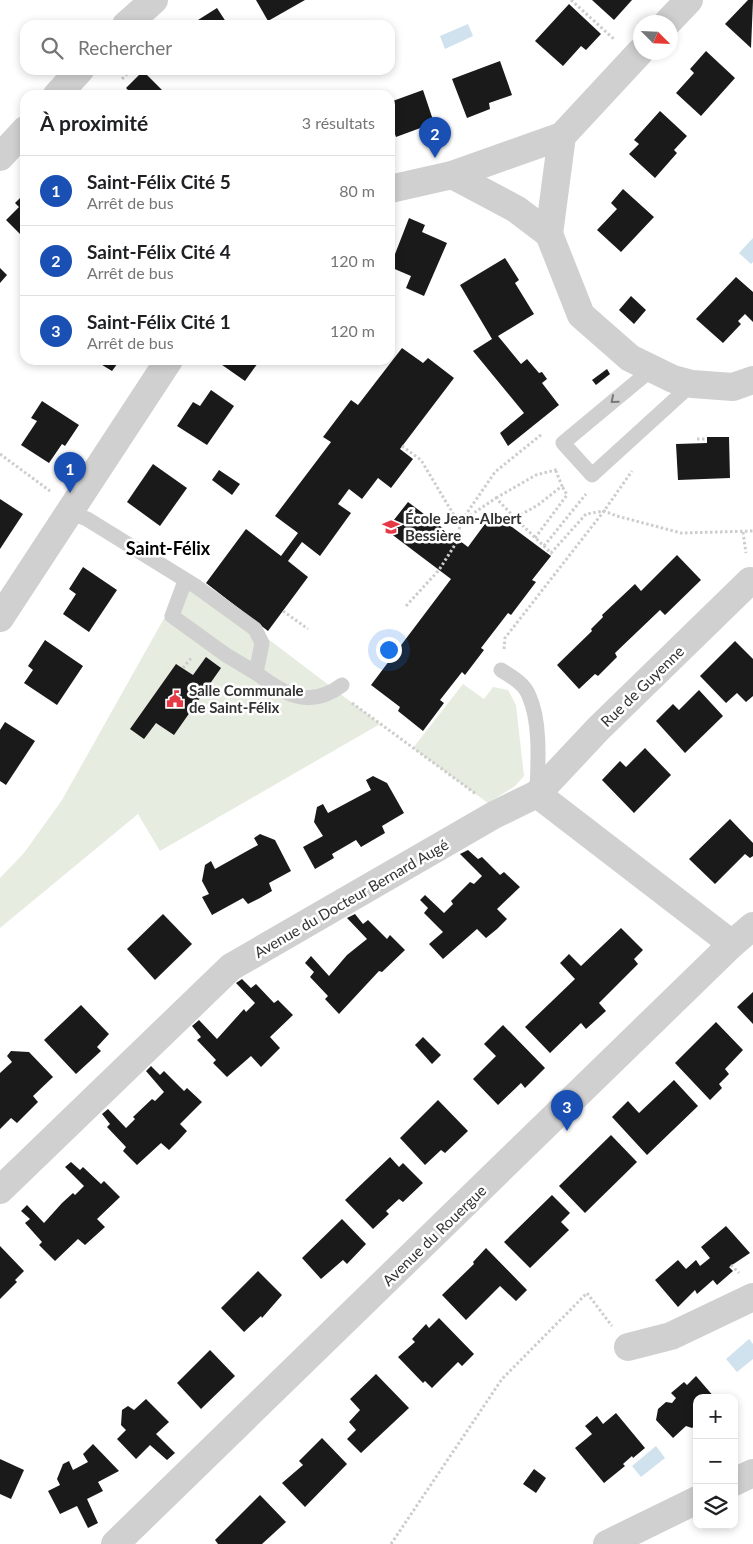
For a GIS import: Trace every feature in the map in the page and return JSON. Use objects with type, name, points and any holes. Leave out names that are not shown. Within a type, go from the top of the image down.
[{"type":"street","points":[[132,20],[154,0]]},
{"type":"street","points":[[675,15],[689,0]]},
{"type":"street","points":[[630,48],[562,136],[549,234],[581,315],[630,358],[652,369],[692,384],[733,387],[753,380]]},
{"type":"street","points":[[62,90],[75,75]]},
{"type":"street","points":[[0,157],[20,135]]},
{"type":"street","points":[[395,188],[452,175],[562,136]]},
{"type":"street","points":[[452,175],[516,208],[549,234]]},
{"type":"street","points":[[0,618],[61,503],[166,365]]},
{"type":"street","name":"Rue de Guyenne","points":[[537,794],[598,729],[750,581]]},
{"type":"street","points":[[537,794],[732,944]]},
{"type":"street","name":"Avenue du Docteur Bernard Augé","points":[[0,1190],[231,967],[494,815],[537,794]]},
{"type":"street","name":"Avenue du Rouergue","points":[[118,1543],[732,944],[753,926]]},
{"type":"street","points":[[628,1347],[671,1336],[753,1297]]},
{"type":"street","points":[[738,1480],[753,1473]]},
{"type":"street","points":[[607,1544],[693,1502]]},
{"type":"lane","points":[[652,369],[563,443],[592,475],[692,384]]},
{"type":"lane","points":[[61,503],[197,587],[254,629],[262,643],[256,673]]},
{"type":"lane","points":[[185,581],[172,616],[226,655],[282,691],[311,700],[338,687]]},
{"type":"lane","points":[[501,670],[516,680],[529,695],[536,727],[537,794]]},
{"type":"path","points":[[571,0],[630,48]]},
{"type":"path","points":[[122,79],[126,75]]},
{"type":"path","points":[[406,606],[439,570],[458,540],[460,523],[495,472],[540,436]]},
{"type":"path","points":[[697,439],[707,440]]},
{"type":"path","points":[[402,446],[421,460],[460,523]]},
{"type":"path","points":[[0,454],[61,503]]},
{"type":"path","points":[[501,670],[505,638],[604,511],[637,463]]},
{"type":"path","points":[[460,523],[496,498],[536,475],[556,471],[567,494],[535,538]]},
{"type":"path","points":[[514,518],[538,505],[562,486]]},
{"type":"path","points":[[544,546],[587,493]]},
{"type":"path","points":[[496,498],[514,518],[552,553],[586,514],[604,511],[681,533],[753,531]]},
{"type":"path","points":[[283,610],[308,629]]},
{"type":"path","points":[[338,687],[479,796]]},
{"type":"path","points":[[392,1544],[502,1379],[587,1293],[628,1347]]},
{"type":"shaded area","points":[[185,581],[255,629],[380,724],[160,851],[138,814],[0,928],[0,878],[24,853],[62,800]]},
{"type":"shaded area","points":[[463,684],[484,699],[493,687],[508,690],[516,705],[524,776],[515,786],[488,803],[413,748]]},
{"type":"water","points":[[468,24],[473,36],[445,49],[440,36]]},
{"type":"water","points":[[753,238],[753,262],[751,264],[739,253]]},
{"type":"water","points":[[749,1339],[753,1344],[753,1359],[737,1372],[726,1359]]},
{"type":"water","points":[[656,1446],[665,1458],[641,1477],[632,1466]]},
{"type":"building","points":[[256,0],[305,0],[270,20],[267,20]]},
{"type":"building","points":[[592,0],[632,0],[614,20]]},
{"type":"building","points":[[748,0],[753,0],[751,48],[725,24]]},
{"type":"building","points":[[569,4],[601,34],[586,50],[581,46],[563,66],[535,41]]},
{"type":"building","points":[[217,8],[225,20],[198,20]]},
{"type":"building","points":[[706,51],[735,78],[701,116],[676,93],[694,73],[690,69]]},
{"type":"building","points":[[500,61],[512,95],[489,103],[490,109],[467,118],[452,79]]},
{"type":"building","points":[[139,75],[147,75],[162,90],[128,90],[126,88]]},
{"type":"building","points":[[423,90],[434,123],[396,137],[395,100]]},
{"type":"building","points":[[660,111],[687,136],[674,150],[677,153],[655,178],[629,154],[639,144],[634,140]]},
{"type":"building","points":[[623,189],[654,217],[621,252],[597,230],[617,209],[611,203]]},
{"type":"building","points":[[20,198],[20,234],[6,220],[19,207],[15,203]]},
{"type":"building","points":[[409,218],[425,225],[422,232],[447,243],[424,296],[406,288],[411,276],[395,269],[395,254]]},
{"type":"building","points":[[505,258],[519,280],[515,283],[534,314],[498,336],[521,364],[527,359],[539,373],[542,372],[547,379],[542,383],[559,405],[508,446],[500,433],[524,413],[473,351],[492,339],[460,285]]},
{"type":"building","points":[[0,268],[7,275],[0,283]]},
{"type":"building","points":[[736,277],[753,292],[753,322],[745,314],[738,321],[741,324],[723,343],[696,319]]},
{"type":"building","points":[[631,296],[646,310],[634,324],[619,310]]},
{"type":"building","points":[[402,348],[423,363],[428,358],[454,378],[400,449],[413,459],[391,488],[378,478],[362,499],[349,489],[338,504],[351,513],[320,556],[302,542],[288,561],[308,577],[268,631],[206,583],[246,529],[281,556],[298,533],[275,516],[331,442],[323,437],[351,400],[358,405],[389,365],[395,365],[395,357]]},
{"type":"building","points":[[102,365],[116,365],[112,371]]},
{"type":"building","points":[[222,365],[256,365],[245,381]]},
{"type":"building","points":[[607,369],[610,374],[596,385],[592,380]]},
{"type":"building","points":[[211,390],[234,406],[207,445],[177,426],[193,402],[200,406]]},
{"type":"building","points":[[42,401],[79,425],[65,446],[62,444],[49,463],[21,445],[37,421],[31,418]]},
{"type":"building","points":[[707,437],[729,437],[730,478],[678,480],[676,444],[707,443]]},
{"type":"building","points":[[153,464],[187,488],[160,526],[127,502]]},
{"type":"building","points":[[219,470],[240,484],[232,495],[212,480]]},
{"type":"building","points":[[0,499],[23,514],[0,549]]},
{"type":"building","points":[[408,502],[468,547],[493,513],[551,556],[532,580],[536,582],[511,615],[508,613],[481,648],[484,650],[465,675],[462,672],[440,700],[444,703],[423,731],[398,711],[400,707],[371,685],[451,579],[386,530]]},
{"type":"building","points":[[677,555],[701,580],[665,615],[660,610],[615,653],[617,657],[598,676],[595,674],[579,689],[557,665],[592,631],[591,629],[603,617],[602,615],[635,584],[641,591]]},
{"type":"building","points":[[83,567],[117,590],[89,632],[63,614],[76,594],[69,589]]},
{"type":"building","points":[[45,640],[83,666],[57,705],[24,683],[33,670],[28,666]]},
{"type":"building","points":[[735,641],[753,659],[753,696],[746,702],[737,693],[726,703],[700,676]]},
{"type":"building","name":"Salle Communale de Saint-Félix","points":[[206,657],[221,668],[174,735],[156,723],[144,739],[130,729],[176,664],[193,675]]},
{"type":"building","points":[[699,690],[723,716],[685,753],[656,721],[673,704],[679,710]]},
{"type":"building","points":[[5,722],[35,741],[6,785],[0,781],[0,730]]},
{"type":"building","points":[[645,748],[671,775],[634,813],[602,780],[620,761],[626,767]]},
{"type":"building","points":[[373,776],[387,783],[404,813],[382,826],[385,833],[361,847],[356,840],[332,854],[334,858],[315,869],[303,847],[323,836],[314,822],[317,807],[323,804],[328,813],[371,790],[366,780]]},
{"type":"building","points":[[730,819],[753,843],[753,856],[750,858],[745,854],[715,884],[689,859]]},
{"type":"building","points":[[260,834],[275,840],[291,871],[269,883],[272,891],[260,898],[248,904],[243,898],[212,915],[202,897],[209,894],[202,881],[205,865],[211,861],[215,869],[258,845],[254,838]]},
{"type":"building","points":[[468,850],[478,859],[482,857],[500,875],[504,872],[520,887],[497,909],[507,919],[497,929],[486,938],[477,929],[443,959],[429,944],[443,932],[424,913],[428,908],[420,900],[425,895],[444,913],[453,904],[451,901],[470,882],[474,884],[482,876],[460,854]]},
{"type":"building","points":[[163,914],[192,944],[155,980],[127,949]]},
{"type":"building","points":[[355,914],[363,924],[368,920],[387,939],[390,935],[405,950],[382,972],[379,971],[339,1014],[325,999],[328,996],[310,977],[314,972],[305,963],[311,956],[329,976],[347,955],[367,939],[347,918]]},
{"type":"building","points":[[621,928],[643,950],[634,959],[638,964],[599,1003],[606,1011],[586,1029],[581,1023],[550,1053],[525,1027],[575,979],[560,963],[569,954],[581,966]]},
{"type":"building","points":[[242,979],[251,988],[256,984],[274,1003],[278,1000],[293,1015],[270,1037],[280,1048],[261,1067],[251,1056],[227,1077],[213,1063],[216,1060],[197,1040],[201,1037],[192,1026],[199,1020],[217,1039],[244,1009],[246,1012],[255,1003],[236,983]]},
{"type":"building","points":[[753,992],[753,1024],[737,1007]]},
{"type":"building","points":[[81,1005],[109,1034],[97,1047],[101,1051],[76,1074],[44,1040]]},
{"type":"building","points":[[716,1022],[743,1050],[725,1069],[729,1074],[719,1084],[722,1088],[710,1100],[675,1063]]},
{"type":"building","points":[[503,1025],[545,1068],[525,1088],[521,1083],[498,1105],[473,1079],[496,1056],[484,1044]]},
{"type":"building","points":[[423,1037],[441,1055],[432,1064],[415,1045]]},
{"type":"building","points":[[11,1051],[29,1052],[53,1077],[33,1096],[38,1102],[17,1123],[11,1118],[0,1129],[0,1073],[12,1062],[7,1056]]},
{"type":"building","points":[[151,1066],[160,1075],[164,1071],[184,1091],[187,1088],[202,1102],[180,1124],[187,1131],[169,1150],[161,1143],[137,1165],[123,1151],[126,1147],[107,1127],[110,1124],[102,1114],[108,1109],[126,1128],[135,1119],[133,1117],[152,1099],[155,1101],[164,1092],[146,1071]]},
{"type":"building","points":[[674,1080],[698,1106],[647,1155],[612,1117],[628,1101],[639,1113]]},
{"type":"building","points":[[438,1100],[468,1131],[445,1153],[441,1150],[425,1165],[400,1138]]},
{"type":"building","points":[[611,1135],[637,1162],[585,1213],[559,1186]]},
{"type":"building","points":[[390,1157],[399,1167],[403,1163],[423,1183],[403,1202],[399,1199],[386,1211],[389,1214],[373,1229],[345,1200]]},
{"type":"building","points":[[71,1162],[80,1170],[83,1167],[101,1184],[104,1181],[120,1197],[97,1219],[105,1227],[85,1245],[78,1239],[55,1261],[39,1245],[42,1242],[25,1223],[30,1219],[21,1211],[27,1205],[44,1223],[73,1193],[75,1195],[84,1186],[65,1167]]},
{"type":"building","points":[[552,1195],[570,1213],[561,1222],[569,1230],[530,1268],[504,1242]]},
{"type":"building","points":[[342,1219],[366,1244],[347,1264],[343,1260],[321,1279],[302,1258]]},
{"type":"building","points":[[726,1226],[750,1253],[729,1267],[733,1271],[717,1285],[713,1280],[697,1294],[695,1290],[678,1307],[655,1280],[678,1260],[686,1269],[696,1260],[700,1266],[710,1258],[701,1247]]},
{"type":"building","points":[[0,1246],[24,1271],[15,1280],[17,1282],[0,1299]]},
{"type":"building","points":[[486,1248],[527,1290],[516,1301],[500,1286],[466,1320],[442,1295],[474,1264],[473,1262]]},
{"type":"building","points":[[258,1271],[282,1295],[262,1318],[261,1316],[244,1332],[221,1308]]},
{"type":"building","points":[[439,1318],[474,1354],[462,1366],[458,1362],[432,1388],[425,1381],[423,1383],[398,1357],[415,1342],[412,1339],[426,1324],[429,1328]]},
{"type":"building","points":[[210,1350],[235,1376],[201,1409],[177,1383]]},
{"type":"building","points":[[376,1374],[409,1408],[361,1453],[347,1439],[356,1430],[349,1422],[360,1410],[350,1399]]},
{"type":"building","points":[[696,1376],[712,1394],[693,1394],[693,1427],[686,1426],[673,1438],[656,1420],[658,1409],[666,1402],[672,1403],[676,1398],[671,1393],[684,1382],[687,1385]]},
{"type":"building","points":[[146,1399],[169,1422],[156,1434],[175,1453],[167,1460],[150,1445],[136,1459],[117,1439],[126,1430],[121,1425],[122,1410],[128,1406],[134,1410]]},
{"type":"building","points":[[616,1413],[645,1448],[633,1458],[632,1456],[623,1464],[625,1466],[604,1483],[575,1448],[592,1434],[585,1426],[597,1416],[603,1424]]},
{"type":"building","points":[[322,1438],[347,1464],[305,1507],[282,1483],[303,1465],[299,1461]]},
{"type":"building","points":[[93,1444],[119,1471],[98,1482],[103,1491],[87,1499],[98,1523],[88,1528],[77,1506],[60,1514],[48,1491],[60,1485],[57,1479],[63,1464],[69,1461],[73,1470],[88,1462],[83,1454]]},
{"type":"building","points":[[0,1459],[24,1470],[11,1499],[0,1494]]},
{"type":"building","points":[[534,1469],[546,1478],[536,1493],[523,1484]]},
{"type":"building","points":[[260,1495],[286,1522],[262,1544],[218,1544],[215,1540]]},
{"type":"place","name":"Saint-Félix Cité 4","points":[[435,158]]},
{"type":"place","name":"Saint-Félix Cité 5","points":[[70,493]]},
{"type":"place","name":"École Jean-Albert Bessière","points":[[391,527]]},
{"type":"place","name":"Salle Communale de Saint-Félix","points":[[175,699]]},
{"type":"place","name":"Saint-Félix Cité 1","points":[[567,1131]]},
{"type":"district","name":"Saint-Félix","points":[[168,548]]}]
